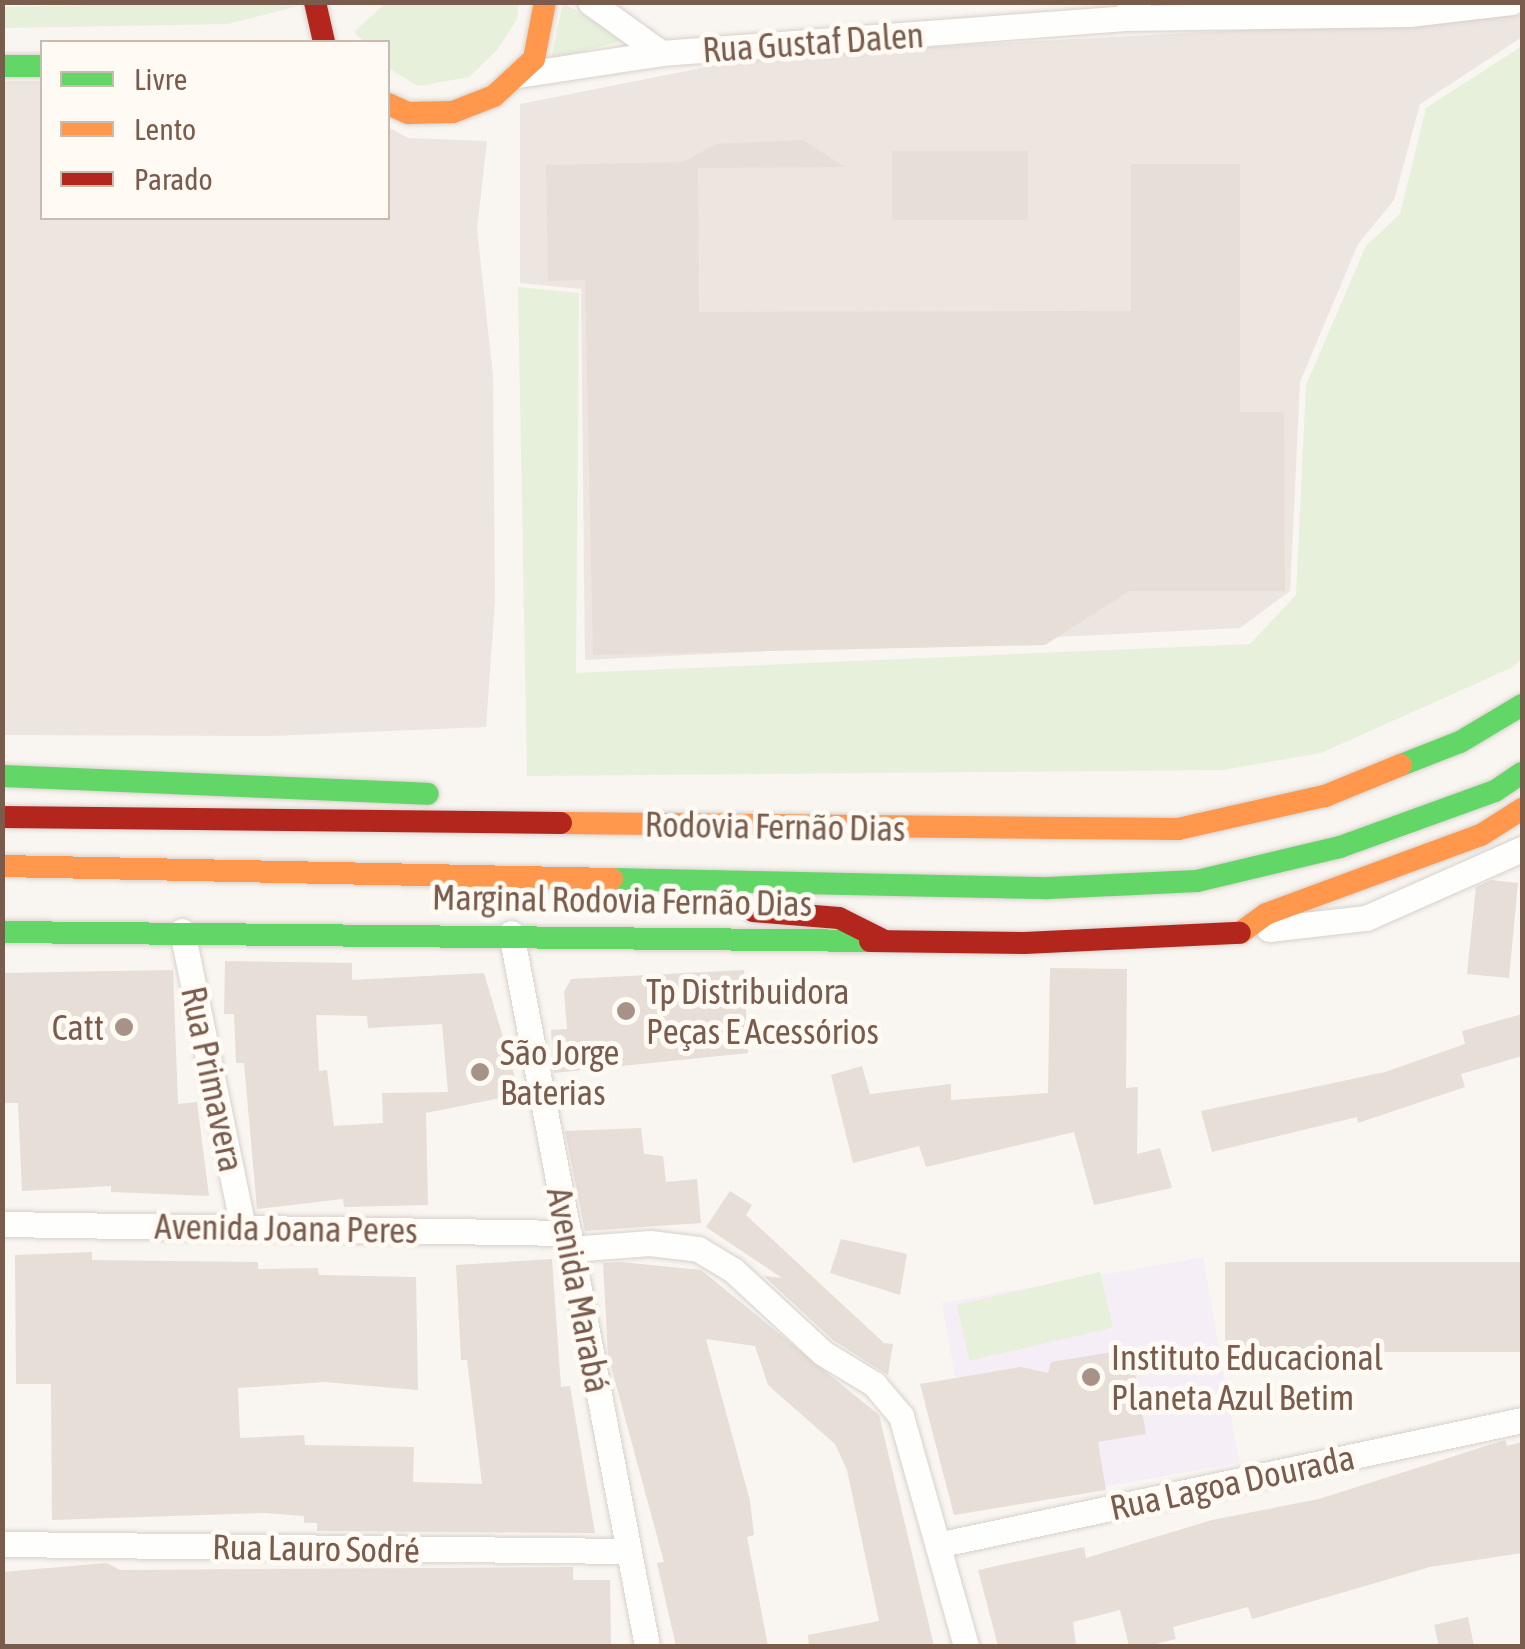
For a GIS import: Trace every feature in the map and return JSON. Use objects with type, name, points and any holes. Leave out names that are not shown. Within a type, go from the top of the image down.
[{"type":"main road","points":[[315,2],[324,40]]},
{"type":"main road","points":[[390,105],[408,112],[453,112],[494,96],[534,59],[545,2]]},
{"type":"main road","points":[[2,66],[40,66]]},
{"type":"main road","name":"Rodovia Fernão Dias","points":[[2,816],[1178,829],[1325,796],[1460,742],[1522,705]]},
{"type":"main road","name":"Rodovia Fernão Dias","points":[[2,866],[1044,888],[1197,881],[1340,848],[1495,791],[1522,773]]},
{"type":"main road","points":[[2,776],[396,789],[609,824]]},
{"type":"main road","points":[[1240,933],[1266,914],[1482,834],[1522,809]]},
{"type":"main road","points":[[2,891],[278,870]]},
{"type":"main road","points":[[544,876],[589,896],[838,918],[881,939]]},
{"type":"main road","name":"Marginal Rodovia Fernão Dias","points":[[2,932],[511,933],[1024,943],[1240,933]]},
{"type":"street","name":"Rua Gustaf Dalen","points":[[590,2],[662,54]]},
{"type":"street","name":"Rua Gustaf Dalen","points":[[518,75],[662,54],[1130,10],[1409,14],[1510,2]]},
{"type":"street","points":[[1240,933],[1366,918],[1522,849]]},
{"type":"street","name":"Rua Primavera","points":[[182,931],[243,1227]]},
{"type":"street","name":"Avenida Marabá","points":[[511,933],[646,1646]]},
{"type":"street","name":"Avenida Joana Peres","points":[[2,1224],[243,1227],[650,1243],[698,1249],[732,1270],[823,1354],[874,1384],[901,1416],[942,1544],[966,1646]]},
{"type":"street","name":"Rua Lagoa Dourada","points":[[942,1544],[1522,1420]]},
{"type":"street","name":"Rua Lauro Sodré","points":[[2,1544],[630,1551]]},
{"type":"shaded area","points":[[1522,15],[1522,37],[1420,104],[1394,200],[1358,244],[1300,382],[1290,591],[1240,628],[585,660],[581,289],[520,283],[520,104],[762,56]]},
{"type":"shaded area","points":[[3,81],[40,81],[40,220],[390,220],[390,128],[408,138],[487,141],[477,229],[493,376],[495,600],[486,727],[271,736],[3,735]]},
{"type":"shaded area","name":"Instituto Educacional Planeta Azul Betim","points":[[1203,1257],[1239,1463],[978,1509],[942,1303]]},
{"type":"green space","points":[[221,2],[298,6],[228,24],[3,28],[2,7]]},
{"type":"green space","points":[[387,2],[519,2],[517,19],[497,50],[469,77],[418,86],[390,69],[390,40],[362,40],[354,32]]},
{"type":"green space","points":[[563,3],[626,40],[551,59]]},
{"type":"green space","points":[[1522,46],[1522,659],[1513,667],[1321,753],[1222,770],[527,776],[518,287],[579,293],[576,673],[1250,644],[1296,595],[1306,385],[1366,246],[1400,214],[1426,108]]},
{"type":"green space","points":[[1100,1272],[1113,1328],[970,1361],[957,1305]]},
{"type":"building","points":[[803,140],[845,167],[698,168],[699,312],[1131,311],[1131,164],[1240,164],[1240,412],[1284,412],[1285,591],[1129,591],[1045,645],[593,655],[585,280],[548,281],[546,165],[683,162],[716,144]]},
{"type":"building","points":[[892,151],[1028,151],[1028,220],[892,220]]},
{"type":"building","points":[[1491,880],[1518,883],[1509,978],[1467,974],[1476,887]]},
{"type":"building","points":[[225,961],[352,963],[352,980],[484,973],[520,1094],[426,1113],[428,1205],[344,1207],[343,1199],[257,1209],[244,1063],[236,1063],[234,1014],[224,1014]],"holes":[[[316,1015],[367,1016],[368,1028],[442,1024],[448,1092],[382,1093],[383,1123],[334,1126],[327,1070],[319,1071]]]},
{"type":"building","points":[[1050,968],[1127,969],[1126,1088],[1138,1087],[1137,1154],[1160,1148],[1172,1188],[1094,1205],[1074,1132],[926,1167],[919,1146],[853,1163],[831,1075],[862,1066],[870,1094],[951,1084],[951,1100],[1048,1093]]},
{"type":"building","points":[[173,970],[178,1104],[197,1102],[209,1196],[111,1192],[111,1186],[22,1191],[18,1103],[2,1103],[2,973]]},
{"type":"building","name":"Tp Distribuidora Peças E Acessórios","points":[[744,970],[748,1053],[554,1073],[551,1030],[567,1029],[564,992],[571,979]]},
{"type":"building","points":[[1522,1014],[1522,1056],[1461,1074],[1465,1087],[1358,1123],[1357,1117],[1212,1152],[1201,1111],[1385,1072],[1465,1044],[1462,1031]]},
{"type":"building","points":[[641,1128],[644,1154],[663,1156],[666,1182],[697,1179],[701,1223],[585,1231],[565,1131]]},
{"type":"building","points":[[730,1191],[752,1205],[746,1215],[884,1343],[893,1344],[888,1375],[833,1340],[764,1276],[782,1278],[706,1227]]},
{"type":"building","points":[[841,1239],[907,1254],[900,1295],[830,1273]]},
{"type":"building","points":[[92,1252],[92,1260],[258,1262],[258,1269],[318,1268],[319,1275],[416,1277],[418,1390],[324,1382],[238,1388],[240,1438],[304,1435],[305,1445],[414,1447],[413,1482],[482,1484],[467,1360],[461,1360],[456,1265],[552,1259],[561,1387],[570,1386],[595,1533],[317,1531],[317,1523],[304,1523],[304,1516],[264,1513],[52,1520],[51,1384],[16,1384],[15,1255]]},
{"type":"building","points":[[1225,1262],[1522,1262],[1522,1352],[1225,1352]]},
{"type":"building","points":[[603,1263],[701,1270],[879,1415],[934,1646],[809,1646],[808,1635],[879,1621],[847,1470],[835,1444],[768,1385],[755,1346],[706,1339],[750,1501],[754,1535],[747,1537],[768,1646],[676,1646],[657,1563],[664,1562],[608,1355]]},
{"type":"building","points":[[1131,1349],[1146,1434],[1098,1442],[1106,1490],[954,1515],[920,1384],[1021,1367],[1048,1373],[1051,1362]]},
{"type":"building","points":[[1505,1440],[1507,1446],[1522,1442],[1522,1553],[1430,1567],[1252,1619],[1248,1607],[1173,1627],[1176,1639],[1147,1646],[1129,1646],[1120,1610],[1073,1622],[1076,1646],[998,1646],[978,1570],[1084,1547],[1086,1558],[1212,1520],[1319,1499]]},
{"type":"building","points":[[107,1563],[120,1570],[573,1567],[573,1580],[610,1580],[611,1646],[2,1646],[2,1572]]},
{"type":"building","points":[[1468,1617],[1474,1646],[1439,1646],[1434,1625]]},
{"type":"traffic: fast","points":[[2,66],[40,66]]},
{"type":"traffic: fast","points":[[1401,765],[1460,742],[1522,705]]},
{"type":"traffic: fast","points":[[612,879],[1049,888],[1197,881],[1340,847],[1495,791],[1522,773]]},
{"type":"traffic: fast","points":[[2,776],[428,794]]},
{"type":"traffic: fast","points":[[2,932],[870,941]]},
{"type":"traffic: slow","points":[[390,105],[408,113],[453,112],[494,96],[534,59],[545,2]]},
{"type":"traffic: slow","points":[[561,823],[1178,829],[1325,796],[1401,765]]},
{"type":"traffic: slow","points":[[1240,933],[1266,914],[1481,835],[1522,809]]},
{"type":"traffic: slow","points":[[2,866],[612,879]]},
{"type":"traffic: jam","points":[[315,2],[324,40]]},
{"type":"traffic: jam","points":[[2,817],[561,823]]},
{"type":"traffic: jam","points":[[753,911],[839,918],[881,939]]},
{"type":"traffic: jam","points":[[870,941],[1024,943],[1240,933]]},
{"type":"place","name":"Tp Distribuidora Peças E Acessórios","points":[[626,1011]]},
{"type":"place","name":"Catt","points":[[124,1027]]},
{"type":"place","name":"São Jorge Baterias","points":[[480,1072]]},
{"type":"place","name":"Instituto Educacional Planeta Azul Betim","points":[[1091,1377]]}]
